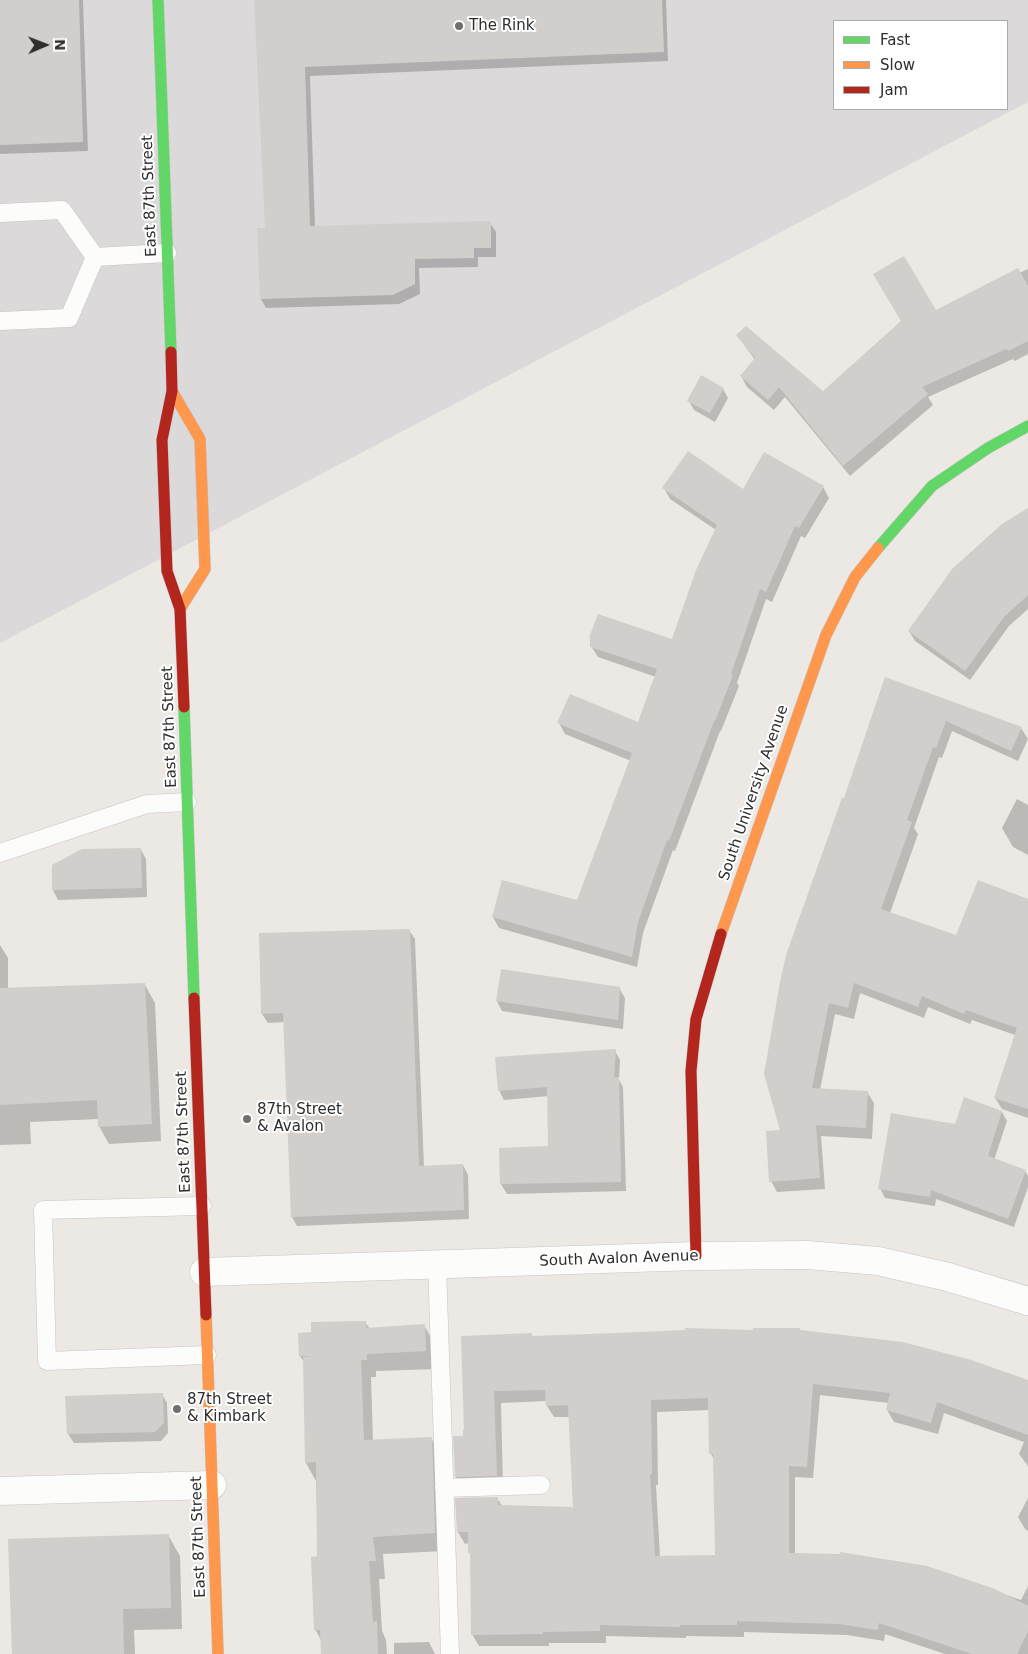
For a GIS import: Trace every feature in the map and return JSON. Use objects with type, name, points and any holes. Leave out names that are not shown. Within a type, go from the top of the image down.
[{"type":"main road","name":"East 87th Street","points":[[158,0],[172,391],[162,440],[167,571],[180,609],[218,1654]]},
{"type":"main road","name":"East 87th Street","points":[[172,391],[200,439],[205,569],[180,609]]},
{"type":"main road","name":"South University Avenue","points":[[696,1256],[691,1071],[696,1019],[714,951],[826,635],[855,577],[892,530],[932,486],[988,448],[1028,426]]},
{"type":"street","name":"South Avalon Avenue","points":[[204,1272],[696,1256],[808,1255],[878,1261],[948,1277],[1028,1301]]},
{"type":"street","points":[[0,1491],[212,1484]]},
{"type":"lane","points":[[0,213],[62,210],[95,257]]},
{"type":"lane","points":[[95,257],[167,253]]},
{"type":"lane","points":[[0,321],[68,318],[95,257]]},
{"type":"lane","points":[[0,852],[147,804],[188,802]]},
{"type":"lane","points":[[202,1206],[43,1210],[46,1361],[207,1355]]},
{"type":"lane","points":[[437,1264],[450,1654]]},
{"type":"lane","points":[[444,1488],[541,1485]]},
{"type":"shaded area","points":[[0,0],[1028,0],[1028,102],[0,643]]},
{"type":"building","points":[[0,0],[79,0],[83,142],[0,145]]},
{"type":"building","points":[[254,0],[662,0],[664,52],[305,67],[310,226],[491,221],[491,248],[474,248],[474,258],[415,259],[415,284],[393,295],[260,299],[257,228],[265,228]]},
{"type":"building","points":[[904,256],[936,310],[1018,268],[1028,286],[1028,341],[922,387],[928,394],[843,466],[779,387],[768,400],[740,376],[755,358],[736,335],[746,326],[823,391],[901,321],[873,274]]},
{"type":"building","points":[[701,375],[724,388],[710,413],[687,401]]},
{"type":"building","points":[[688,451],[743,489],[764,452],[824,486],[799,528],[795,526],[766,592],[760,589],[731,674],[733,675],[669,841],[667,840],[638,922],[632,957],[492,917],[502,880],[577,900],[632,753],[557,723],[570,694],[638,722],[657,669],[590,647],[590,635],[598,614],[672,639],[696,570],[717,525],[662,488]]},
{"type":"building","points":[[1028,508],[1028,595],[1004,617],[965,671],[908,631],[952,569],[1002,524]]},
{"type":"building","points":[[885,677],[1022,727],[1011,751],[946,721],[936,748],[933,747],[907,820],[912,822],[881,909],[956,935],[978,880],[1028,899],[1028,1109],[994,1098],[1017,1028],[966,1010],[964,1014],[922,996],[918,1007],[854,983],[848,1008],[829,1003],[812,1088],[868,1091],[866,1128],[816,1125],[820,1178],[769,1182],[766,1131],[780,1130],[764,1074],[786,955],[842,798],[844,798]]},
{"type":"building","points":[[141,848],[142,888],[52,890],[52,865],[82,849]]},
{"type":"building","points":[[410,929],[419,1166],[463,1164],[464,1210],[291,1217],[283,1013],[261,1014],[259,933]]},
{"type":"building","points":[[501,969],[620,987],[618,1020],[496,1001]]},
{"type":"building","points":[[145,983],[152,1124],[98,1127],[97,1100],[0,1105],[0,988]]},
{"type":"building","points":[[616,1049],[614,1077],[619,1077],[621,1182],[500,1184],[499,1148],[548,1146],[547,1087],[498,1091],[495,1057]]},
{"type":"building","points":[[964,1097],[1002,1111],[988,1156],[1026,1170],[1008,1219],[931,1190],[930,1197],[878,1189],[891,1113],[955,1124]]},
{"type":"building","points":[[366,1321],[366,1328],[425,1324],[426,1351],[367,1354],[367,1360],[361,1360],[364,1440],[432,1437],[435,1533],[373,1537],[376,1561],[369,1561],[373,1622],[377,1621],[378,1654],[321,1654],[320,1630],[314,1630],[311,1557],[317,1556],[316,1462],[305,1463],[303,1357],[312,1356],[299,1356],[298,1333],[311,1332],[311,1322]]},
{"type":"building","points":[[685,1328],[753,1330],[753,1328],[800,1328],[800,1330],[903,1342],[971,1360],[1028,1380],[1028,1435],[937,1402],[931,1423],[886,1410],[890,1393],[813,1384],[807,1467],[789,1466],[789,1553],[840,1554],[840,1552],[927,1566],[995,1589],[1028,1606],[1028,1631],[1017,1654],[972,1654],[879,1623],[878,1630],[839,1624],[737,1621],[737,1625],[680,1625],[680,1627],[600,1625],[600,1631],[471,1635],[468,1532],[457,1532],[455,1498],[498,1497],[498,1505],[573,1507],[568,1405],[546,1406],[545,1390],[494,1391],[497,1476],[455,1477],[453,1436],[463,1436],[464,1430],[461,1336],[532,1333],[532,1336],[685,1330]],"holes":[[[708,1398],[709,1454],[713,1454],[715,1555],[655,1556],[650,1474],[652,1474],[651,1400]]]},
{"type":"building","points":[[163,1393],[164,1423],[155,1432],[67,1434],[65,1396]]},
{"type":"building","points":[[169,1534],[171,1608],[123,1609],[124,1654],[12,1654],[8,1539]]},
{"type":"traffic: fast","points":[[158,0],[171,352]]},
{"type":"traffic: fast","points":[[878,548],[932,486],[988,448],[1028,426]]},
{"type":"traffic: fast","points":[[184,707],[194,998]]},
{"type":"traffic: slow","points":[[172,391],[200,439],[205,569],[180,609]]},
{"type":"traffic: slow","points":[[721,934],[826,635],[855,577],[878,548]]},
{"type":"traffic: slow","points":[[206,1315],[218,1654]]},
{"type":"traffic: jam","points":[[171,352],[172,391],[162,440],[167,571],[180,609],[184,707]]},
{"type":"traffic: jam","points":[[696,1256],[691,1071],[696,1019],[721,934]]},
{"type":"traffic: jam","points":[[194,998],[206,1315]]},
{"type":"place","name":"The Rink","points":[[459,26]]},
{"type":"place","name":"87th Street & Avalon","points":[[247,1119]]},
{"type":"place","name":"87th Street & Kimbark","points":[[177,1409]]}]
